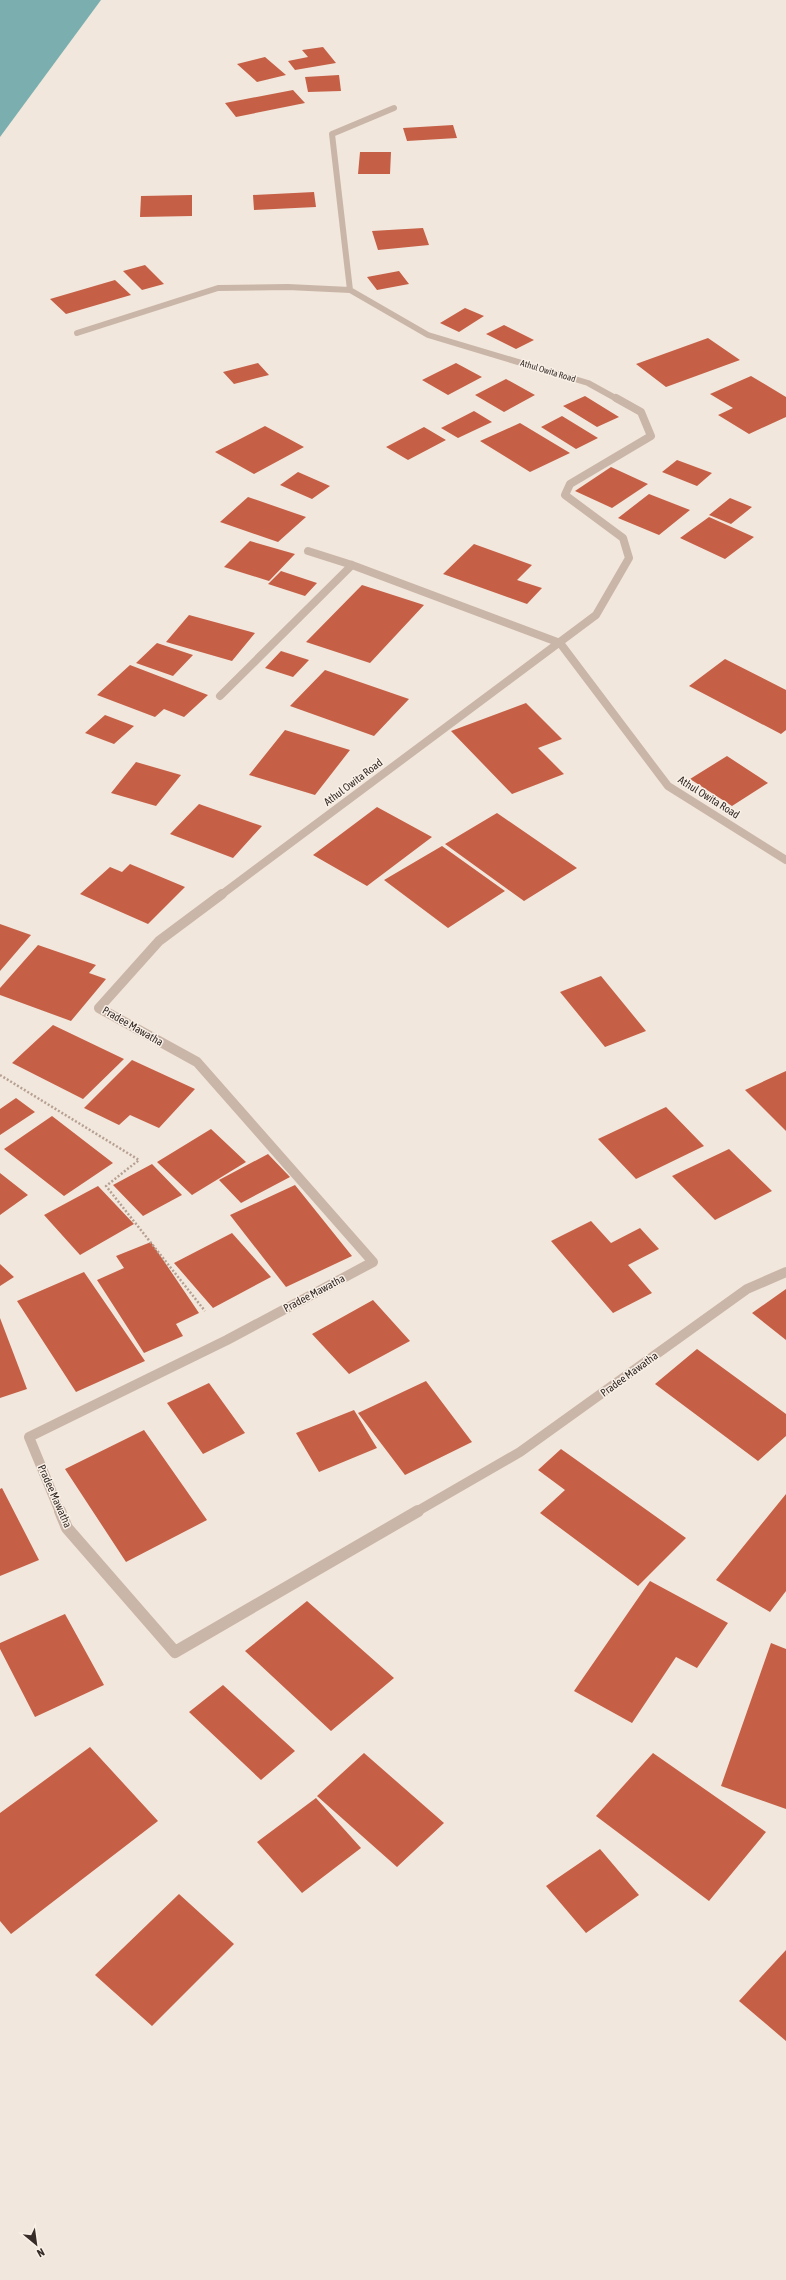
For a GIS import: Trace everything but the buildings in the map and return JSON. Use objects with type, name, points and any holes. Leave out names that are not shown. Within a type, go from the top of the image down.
[{"type":"street","points":[[77,333],[218,288],[288,286],[350,290],[332,134],[394,108]]},
{"type":"street","name":"Athul Owita Road","points":[[159,941],[596,615],[629,558],[623,538],[564,495],[570,484],[650,436],[640,412],[588,383],[428,335],[350,290]]},
{"type":"street","points":[[308,551],[352,565],[560,643]]},
{"type":"street","points":[[220,696],[352,565]]},
{"type":"street","name":"Athul Owita Road","points":[[560,643],[668,786],[786,860]]},
{"type":"street","name":"Pradee Mawatha","points":[[159,941],[99,1008],[197,1062],[374,1262],[227,1340],[29,1437],[67,1528],[175,1652],[520,1452],[747,1289],[786,1272]]},
{"type":"path","points":[[0,1075],[139,1160],[106,1186],[227,1340]]},
{"type":"water","points":[[0,0],[101,0],[0,137]]}]
